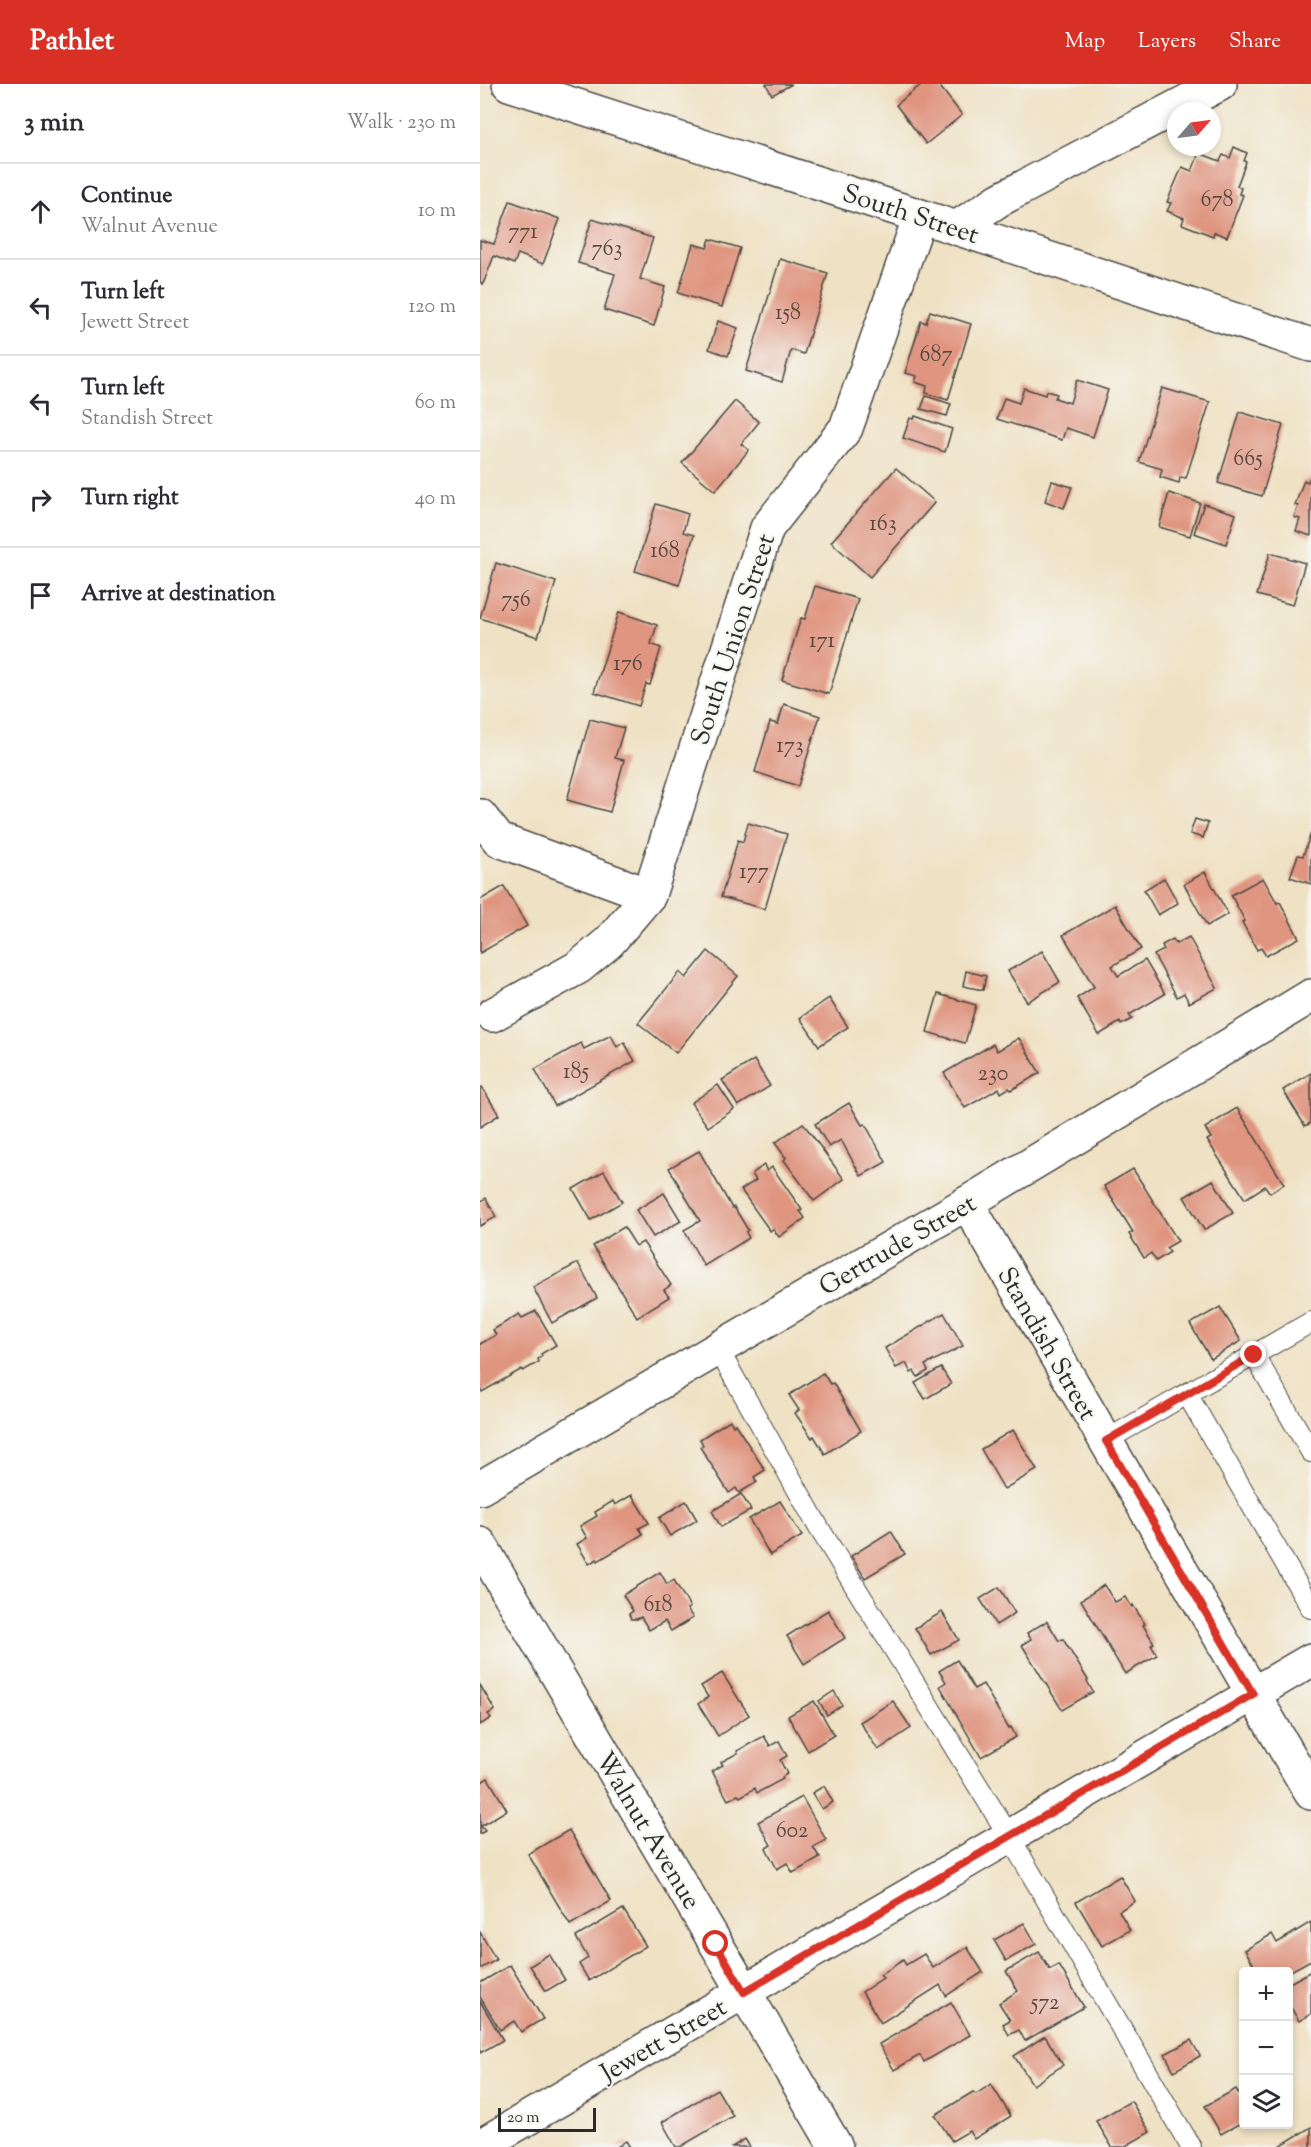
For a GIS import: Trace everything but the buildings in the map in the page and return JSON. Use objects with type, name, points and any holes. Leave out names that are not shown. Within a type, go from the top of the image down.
[{"type":"street","name":"South Street","points":[[509,84],[1311,345]]},
{"type":"street","points":[[957,228],[999,200],[1220,84]]},
{"type":"street","name":"South Union Street","points":[[492,1015],[579,967],[609,942],[649,895],[767,528],[846,428],[920,216]]},
{"type":"street","points":[[480,816],[500,840],[649,895]]},
{"type":"street","name":"Gertrude Street","points":[[480,1488],[967,1203],[1311,996]]},
{"type":"street","name":"Standish Street","points":[[967,1203],[1311,1793]]},
{"type":"street","name":"Walnut Avenue","points":[[480,1544],[836,2147]]},
{"type":"street","name":"Jewett Street","points":[[480,2146],[1311,1659]]},
{"type":"lane","points":[[1106,1441],[1311,1322]]},
{"type":"lane","points":[[718,1349],[819,1528],[1009,1836],[1191,2147]]},
{"type":"lane","points":[[1254,1355],[1311,1452]]},
{"type":"lane","points":[[1187,1394],[1311,1608]]},
{"type":"route","points":[[716,1944],[744,1992],[1253,1694],[1106,1441],[1254,1355]]}]
